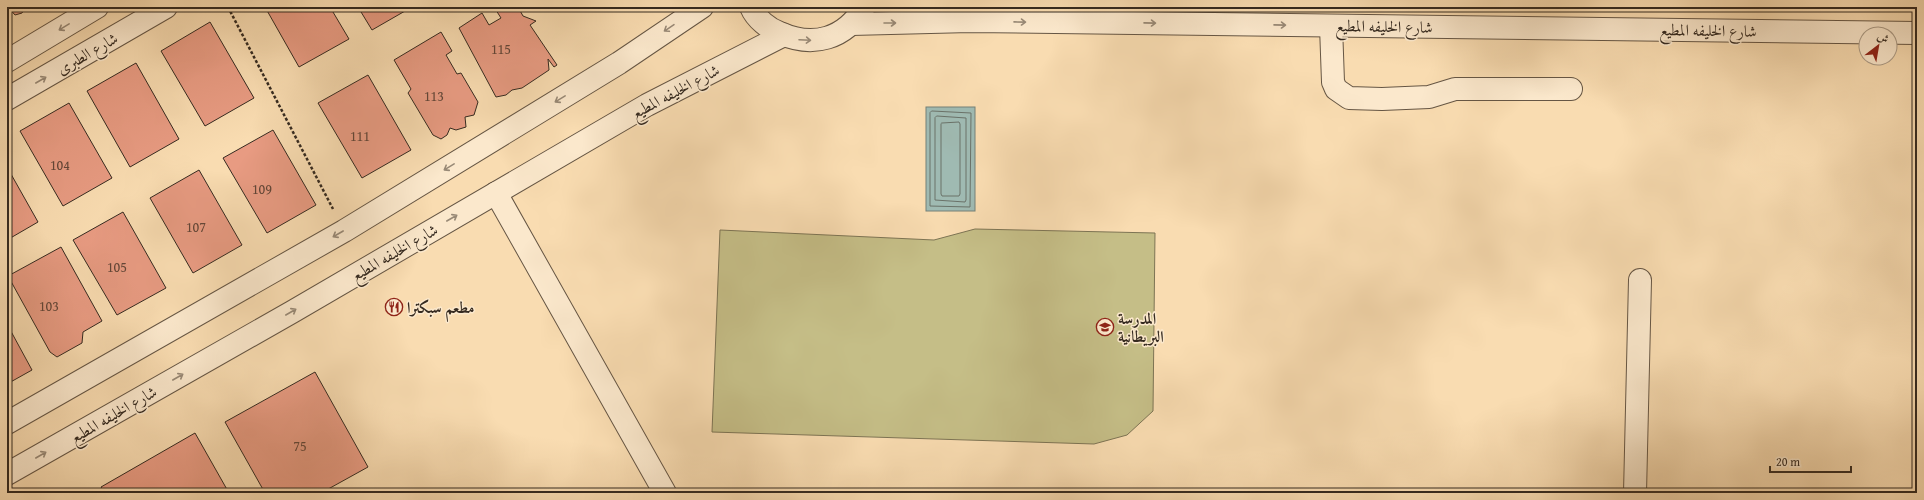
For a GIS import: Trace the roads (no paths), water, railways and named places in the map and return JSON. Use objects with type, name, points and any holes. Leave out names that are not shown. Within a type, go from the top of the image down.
[{"type":"street","points":[[7,61],[97,7]]},
{"type":"street","name":"شارع الطبرى","points":[[7,99],[166,7]]},
{"type":"street","points":[[7,423],[344,231],[619,63],[702,7]]},
{"type":"street","points":[[751,7],[770,29],[792,40],[816,40],[828,38],[844,30],[858,15]]},
{"type":"street","name":"شارع الخليفه المطيع","points":[[858,15],[964,21],[1917,33]]},
{"type":"street","points":[[1331,26],[1333,82],[1340,93],[1349,98],[1382,99],[1429,97],[1455,89],[1571,89]]},
{"type":"street","name":"شارع الخليفه المطيع","points":[[7,474],[292,312],[647,105],[784,35]]},
{"type":"street","points":[[496,193],[665,493]]},
{"type":"street","points":[[1635,493],[1640,280]]},
{"type":"water","points":[[926,107],[975,107],[975,211],[926,211]]},
{"type":"place","name":"مطعم سبكترا","points":[[394,307]]},
{"type":"place","name":"المدرسة البريطانية","points":[[1105,327]]}]
